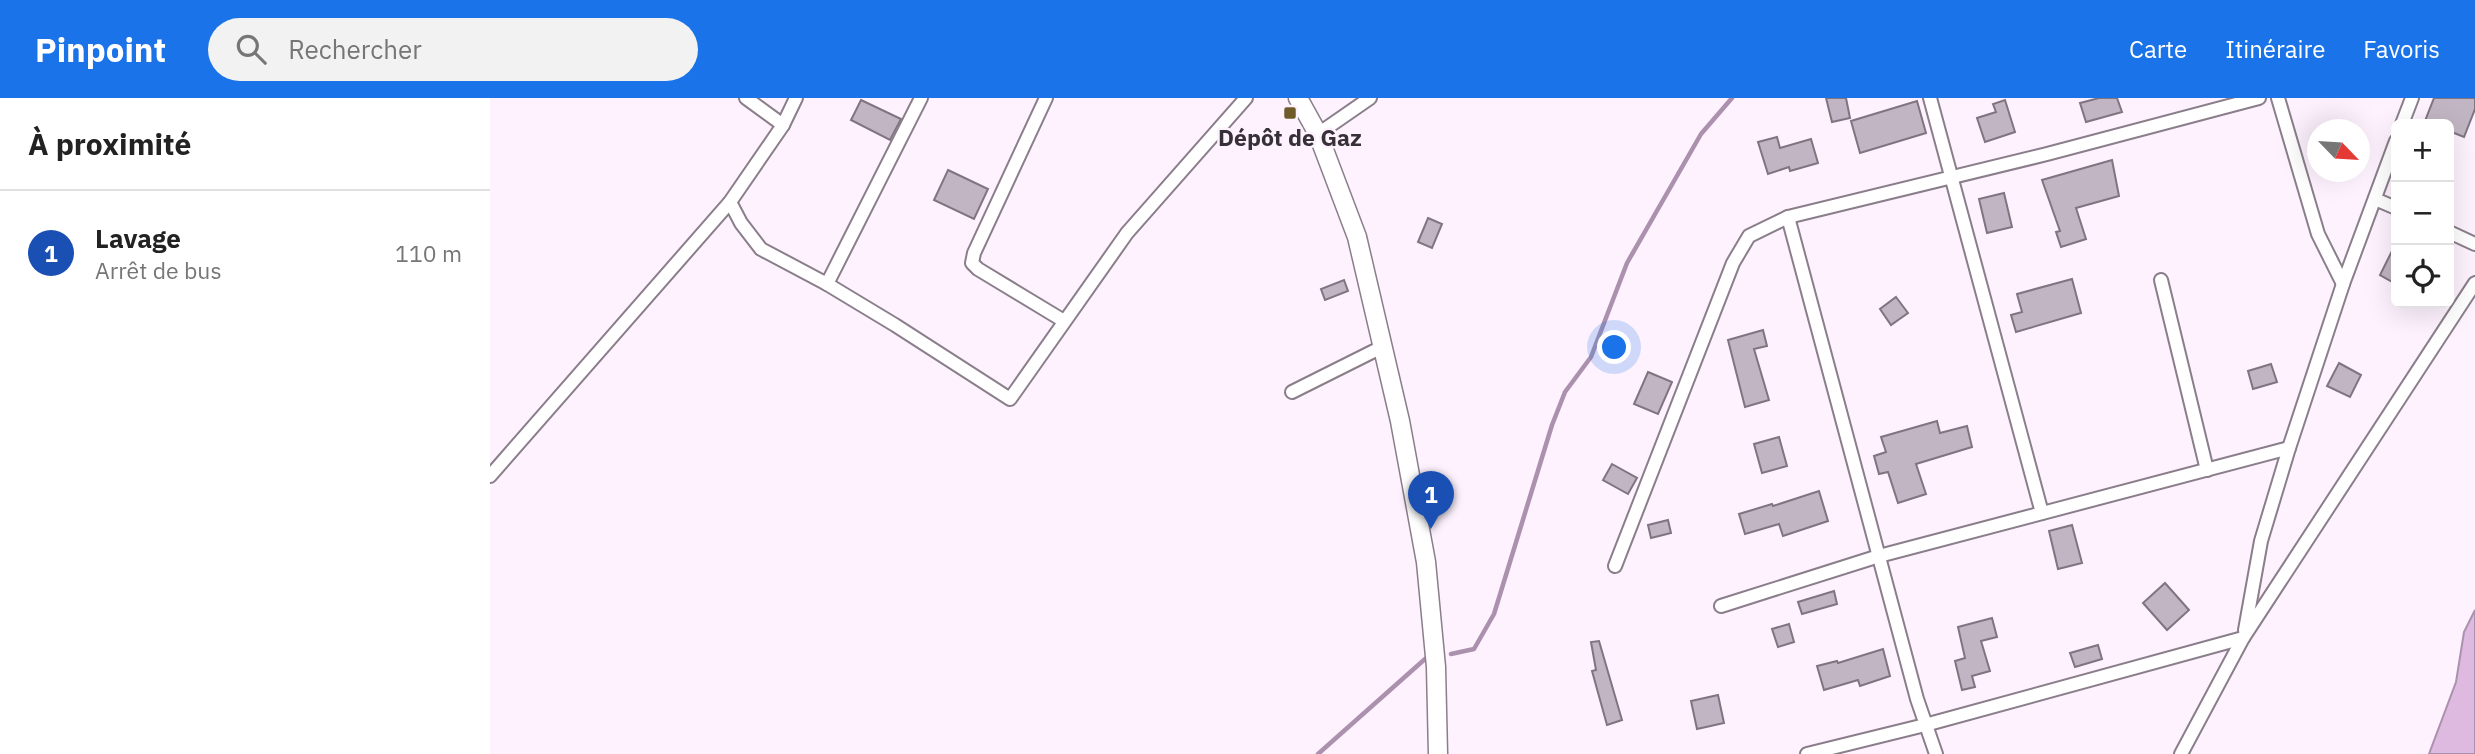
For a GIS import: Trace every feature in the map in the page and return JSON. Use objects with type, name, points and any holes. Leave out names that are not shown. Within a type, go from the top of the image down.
[{"type":"street","points":[[746,98],[783,125]]},
{"type":"street","points":[[490,477],[730,202],[783,125],[796,98]]},
{"type":"street","points":[[827,285],[921,98]]},
{"type":"street","points":[[1046,98],[974,253],[972,263],[1064,321]]},
{"type":"street","points":[[730,202],[741,223],[761,249],[895,325],[1010,399],[1127,233],[1246,98]]},
{"type":"street","points":[[1298,98],[1318,134],[1357,237],[1384,346],[1426,562],[1436,667],[1438,754]]},
{"type":"street","points":[[1318,134],[1370,98]]},
{"type":"street","points":[[1930,98],[2042,513]]},
{"type":"street","points":[[1615,566],[1733,263],[1749,236],[1788,217],[2259,98]]},
{"type":"street","points":[[2278,98],[2318,234],[2343,284]]},
{"type":"street","points":[[2404,119],[2412,98]]},
{"type":"street","points":[[2243,638],[2261,541],[2289,449],[2343,284],[2391,155]]},
{"type":"street","points":[[2375,199],[2391,206]]},
{"type":"street","points":[[1788,217],[1925,724],[1936,754]]},
{"type":"street","points":[[2454,234],[2475,244]]},
{"type":"street","points":[[2161,280],[2207,470]]},
{"type":"street","points":[[2181,754],[2243,638],[2475,283]]},
{"type":"street","points":[[1292,392],[1384,346]]},
{"type":"street","points":[[1721,606],[1879,556],[2289,449]]},
{"type":"street","points":[[1807,754],[2243,638]]},
{"type":"shaded area","points":[[2475,610],[2475,754],[2429,754],[2456,682],[2464,632]]},
{"type":"building","points":[[1826,98],[1846,98],[1850,118],[1832,122]]},
{"type":"building","points":[[2099,98],[2117,98],[2122,112],[2086,122],[2080,103]]},
{"type":"building","points":[[2434,98],[2475,98],[2475,109],[2464,137],[2454,133],[2454,119],[2426,119]]},
{"type":"building","points":[[861,100],[901,119],[890,140],[851,120]]},
{"type":"building","points":[[2005,100],[2015,132],[1985,142],[1977,118],[1996,112],[1993,104]]},
{"type":"building","points":[[1917,101],[1926,133],[1860,153],[1851,121]]},
{"type":"building","points":[[1777,137],[1780,148],[1811,139],[1818,163],[1790,171],[1789,167],[1768,174],[1758,142]]},
{"type":"building","points":[[2112,160],[2119,196],[2076,208],[2086,239],[2061,247],[2056,232],[2060,231],[2042,180]]},
{"type":"building","points":[[948,170],[988,189],[974,219],[934,200]]},
{"type":"building","points":[[2004,193],[2012,227],[1987,233],[1979,199]]},
{"type":"building","points":[[1428,218],[1442,224],[1432,248],[1418,242]]},
{"type":"building","points":[[2391,253],[2391,281],[2380,275]]},
{"type":"building","points":[[2072,279],[2081,313],[2016,332],[2011,315],[2022,312],[2017,294]]},
{"type":"building","points":[[1344,280],[1348,291],[1325,300],[1321,289]]},
{"type":"building","points":[[1896,297],[1908,313],[1891,325],[1880,309]]},
{"type":"building","points":[[1763,330],[1767,346],[1754,349],[1769,400],[1745,407],[1728,340]]},
{"type":"building","points":[[2339,363],[2361,375],[2350,397],[2327,386]]},
{"type":"building","points":[[2271,364],[2277,382],[2253,389],[2248,371]]},
{"type":"building","points":[[1648,372],[1672,382],[1658,414],[1634,404]]},
{"type":"building","points":[[1937,421],[1940,433],[1967,426],[1972,447],[1916,464],[1926,494],[1898,503],[1888,472],[1879,474],[1874,456],[1886,452],[1881,437]]},
{"type":"building","points":[[1779,437],[1787,466],[1762,473],[1754,444]]},
{"type":"building","points":[[1612,464],[1637,478],[1628,494],[1603,480]]},
{"type":"building","points":[[1819,491],[1828,521],[1783,536],[1779,524],[1745,534],[1739,514]]},
{"type":"building","points":[[1668,520],[1671,533],[1651,538],[1648,525]]},
{"type":"building","points":[[2072,525],[2082,563],[2058,569],[2049,531]]},
{"type":"building","points":[[2165,583],[2189,610],[2167,630],[2143,603]]},
{"type":"building","points":[[1834,591],[1837,604],[1802,614],[1798,602]]},
{"type":"building","points":[[1992,618],[1997,637],[1981,641],[1990,671],[1972,676],[1975,687],[1962,690],[1955,661],[1965,658],[1958,627]]},
{"type":"building","points":[[1789,624],[1794,642],[1778,647],[1772,629]]},
{"type":"building","points":[[1599,641],[1622,720],[1607,725],[1592,671],[1596,670],[1591,642]]},
{"type":"building","points":[[2098,645],[2102,659],[2075,667],[2070,653]]},
{"type":"building","points":[[1883,649],[1890,676],[1860,686],[1858,680],[1824,690],[1817,666],[1837,661],[1838,663]]},
{"type":"building","points":[[1718,695],[1724,723],[1697,729],[1691,701]]},
{"type":"waterway","points":[[1451,654],[1474,649],[1494,614],[1552,425],[1565,392],[1591,357],[1627,263],[1701,134],[1732,98]]},
{"type":"waterway","points":[[1318,754],[1425,659]]},
{"type":"place","name":"Dépôt de Gaz","points":[[1290,113]]},
{"type":"place","name":"Lavage","points":[[1431,529]]}]
